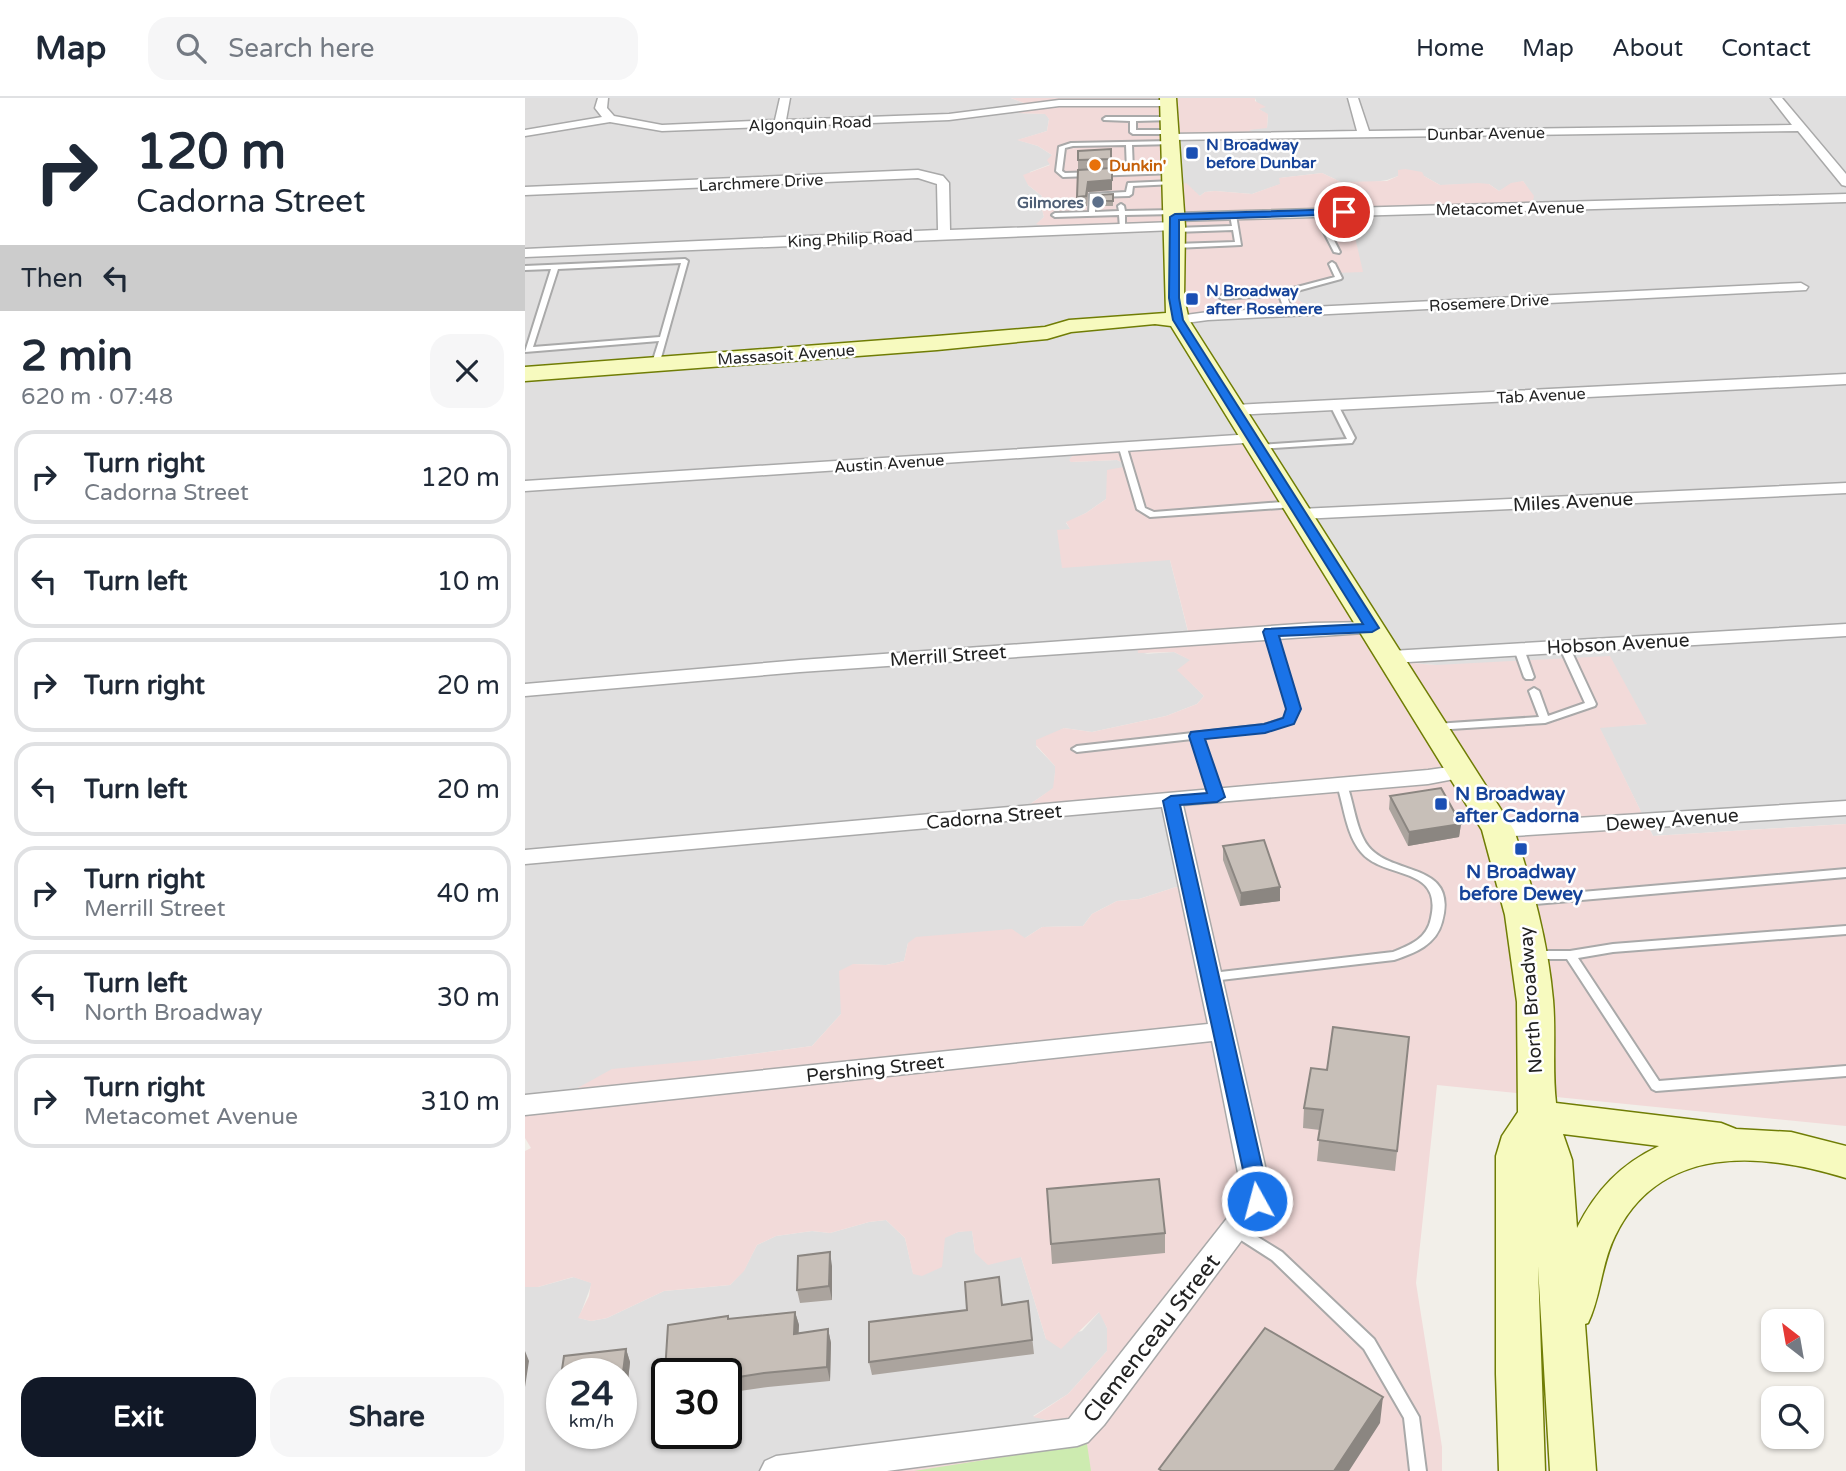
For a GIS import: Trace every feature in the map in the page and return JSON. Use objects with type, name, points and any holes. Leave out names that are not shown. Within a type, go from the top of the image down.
[{"type":"main road","name":"North Broadway","points":[[1170,122],[1175,226],[1174,298],[1178,320],[1498,830],[1520,901],[1531,955],[1538,1116],[1548,1138],[1552,1160],[1573,1471]]},
{"type":"main road","name":"Massasoit Avenue","points":[[525,374],[1047,333],[1071,337],[1152,331],[1167,328],[1178,320]]},
{"type":"main road","points":[[1522,1471],[1518,1374],[1516,1156],[1522,1136],[1538,1116],[1782,1146],[1846,1162]]},
{"type":"main road","points":[[1567,1381],[1571,1317],[1583,1264],[1602,1220],[1630,1184],[1650,1170],[1696,1150],[1724,1145],[1782,1146]]},
{"type":"street","points":[[603,98],[601,108],[610,119]]},
{"type":"street","points":[[779,124],[785,98]]},
{"type":"street","name":"Algonquin Road","points":[[1015,98],[1035,105],[1170,122]]},
{"type":"street","points":[[1353,98],[1364,134]]},
{"type":"street","points":[[1776,98],[1846,183]]},
{"type":"street","name":"Algonquin Road","points":[[525,133],[610,119],[662,128],[959,117],[1035,105]]},
{"type":"street","name":"Dunbar Avenue","points":[[1170,122],[1364,134],[1800,128]]},
{"type":"street","name":"Larchmere Drive","points":[[525,191],[918,174],[939,179],[943,183],[944,234]]},
{"type":"street","name":"Metacomet Avenue","points":[[1175,226],[1317,213],[1846,198]]},
{"type":"street","name":"King Philip Road","points":[[525,253],[1175,226]]},
{"type":"street","name":"Rosemere Drive","points":[[1178,320],[1208,316],[1801,287]]},
{"type":"street","name":"Tab Avenue","points":[[1235,411],[1846,379]]},
{"type":"street","name":"Austin Avenue","points":[[525,486],[1123,448],[1256,443]]},
{"type":"street","name":"Miles Avenue","points":[[1297,509],[1846,488]]},
{"type":"street","name":"Merrill Street","points":[[525,690],[786,667],[1270,632],[1372,628]]},
{"type":"street","name":"Hobson Avenue","points":[[1391,657],[1846,630]]},
{"type":"street","name":"Cadorna Street","points":[[525,857],[1217,797],[1463,771]]},
{"type":"street","name":"Clemenceau Street","points":[[811,1469],[1077,1432],[1093,1415],[1257,1201],[1257,1188],[1224,1031],[1171,801]]},
{"type":"street","name":"Dewey Avenue","points":[[1498,830],[1846,808]]},
{"type":"street","name":"Pershing Street","points":[[525,1105],[1224,1031]]},
{"type":"street","points":[[776,1471],[811,1469]]},
{"type":"lane","points":[[1106,119],[1170,122]]},
{"type":"lane","points":[[1133,119],[1133,132],[1170,122]]},
{"type":"lane","points":[[1170,122],[1129,144],[1073,144],[1062,147],[1059,172],[1063,175],[1130,173],[1173,178]]},
{"type":"lane","points":[[1129,144],[1130,173]]},
{"type":"lane","points":[[1092,214],[1093,195],[1133,195],[1129,184],[1173,178]]},
{"type":"lane","points":[[1055,215],[1137,209],[1175,226],[1240,244],[1235,222]]},
{"type":"lane","points":[[1121,210],[1123,228]]},
{"type":"lane","points":[[1317,213],[1337,251]]},
{"type":"lane","points":[[525,268],[685,261],[656,363]]},
{"type":"lane","points":[[1222,297],[1282,293],[1339,278],[1332,264]]},
{"type":"lane","points":[[555,267],[527,349],[661,339]]},
{"type":"lane","points":[[1282,293],[1289,312]]},
{"type":"lane","points":[[1256,443],[1349,441],[1351,438],[1334,405]]},
{"type":"lane","points":[[1123,448],[1141,509],[1153,515],[1297,509]]},
{"type":"lane","points":[[1077,749],[1265,728],[1289,720],[1294,709],[1270,632]]},
{"type":"lane","points":[[1435,727],[1545,720],[1591,704],[1564,646]]},
{"type":"lane","points":[[1519,649],[1529,677]]},
{"type":"lane","points":[[1534,691],[1545,720]]},
{"type":"lane","points":[[1196,736],[1217,797]]},
{"type":"lane","points":[[1212,977],[1394,956],[1423,944],[1436,930],[1440,908],[1438,892],[1422,877],[1386,864],[1363,847],[1342,785]]},
{"type":"lane","points":[[1520,901],[1846,873]]},
{"type":"lane","points":[[1531,955],[1570,955],[1613,948],[1846,930]]},
{"type":"lane","points":[[1570,955],[1656,1086],[1846,1071]]},
{"type":"lane","points":[[1235,1229],[1277,1256],[1369,1344],[1411,1417],[1418,1471]]},
{"type":"shaded area","points":[[525,98],[1011,98],[1026,104],[1018,113],[1046,114],[1049,119],[1047,131],[1018,140],[1038,146],[1052,155],[1051,164],[1030,172],[1028,185],[1042,196],[1040,201],[1044,217],[1037,224],[1178,227],[1184,320],[1316,307],[1306,305],[1295,298],[1296,293],[1334,273],[1350,214],[1528,189],[1523,181],[1499,191],[1489,184],[1440,185],[1424,176],[1399,173],[1387,180],[1368,183],[1341,182],[1322,173],[1280,178],[1281,184],[1252,194],[1215,191],[1205,192],[1200,196],[1175,185],[1172,140],[1255,133],[1247,130],[1267,127],[1268,115],[1259,109],[1255,98],[1846,98],[1846,824],[1653,836],[1599,727],[1647,724],[1436,665],[1397,662],[1251,443],[1073,455],[1071,462],[1117,460],[1130,466],[1108,489],[1106,499],[1066,523],[1071,530],[1170,560],[1190,640],[1144,654],[1174,652],[1191,660],[1178,670],[1204,696],[1197,704],[1166,716],[1092,732],[1064,728],[1036,746],[1055,766],[1054,788],[1030,804],[1178,806],[1193,892],[1176,887],[1139,899],[1117,901],[1092,914],[1083,926],[1042,927],[1025,938],[908,943],[904,961],[886,965],[853,964],[841,1014],[812,1046],[715,1059],[563,1096],[525,1110]]},
{"type":"shaded area","points":[[1011,98],[1255,98],[1255,101],[1266,107],[1259,109],[1268,114],[1267,128],[1249,130],[1255,133],[1172,140],[1176,185],[1186,183],[1200,196],[1205,192],[1215,191],[1252,194],[1280,184],[1279,178],[1322,173],[1341,182],[1387,181],[1398,176],[1398,170],[1405,169],[1422,172],[1440,185],[1489,184],[1499,191],[1511,183],[1523,181],[1534,196],[1533,201],[1525,207],[1350,215],[1363,272],[1335,273],[1335,279],[1306,286],[1296,293],[1295,298],[1306,305],[1316,307],[1184,320],[1178,227],[1048,227],[1036,224],[1044,217],[1040,201],[1042,196],[1028,185],[1023,175],[1050,165],[1047,160],[1052,155],[1038,146],[1017,140],[1047,131],[1049,119],[1045,114],[1018,113],[1029,105]]},
{"type":"shaded area","points":[[1251,443],[1398,662],[1436,665],[1610,656],[1647,724],[1600,728],[1653,836],[1846,824],[1846,1126],[1437,1085],[1416,1283],[1442,1447],[1442,1471],[855,1471],[1065,1441],[1070,1418],[1047,1420],[1033,1417],[1068,1394],[1107,1351],[1107,1328],[1099,1312],[1061,1349],[1046,1339],[1021,1257],[988,1265],[975,1253],[972,1231],[958,1232],[945,1238],[942,1267],[922,1276],[913,1274],[905,1238],[886,1220],[830,1233],[812,1231],[776,1236],[757,1245],[744,1271],[730,1285],[664,1291],[607,1318],[591,1321],[578,1318],[589,1296],[591,1283],[573,1277],[538,1287],[525,1287],[525,1151],[531,1148],[525,1138],[525,1110],[563,1096],[612,1069],[812,1046],[841,1014],[839,971],[853,964],[886,965],[904,961],[908,943],[916,937],[1012,929],[1025,938],[1042,927],[1083,926],[1092,914],[1117,901],[1139,899],[1176,887],[1193,892],[1178,806],[1039,817],[1029,805],[1053,788],[1055,773],[1055,766],[1036,745],[1036,740],[1064,728],[1092,732],[1166,716],[1197,704],[1204,696],[1177,670],[1190,660],[1174,652],[1138,653],[1137,644],[1190,639],[1170,560],[1062,568],[1057,530],[1070,529],[1066,522],[1086,513],[1106,499],[1107,470],[1129,466],[1117,460],[1071,462],[1069,460],[1073,455]]},
{"type":"shaded area","points":[[886,1220],[905,1238],[913,1273],[945,1237],[972,1230],[975,1253],[1021,1257],[1046,1339],[1082,1331],[1100,1311],[1107,1328],[1107,1351],[1068,1394],[1033,1416],[1047,1420],[1070,1418],[1085,1425],[855,1471],[525,1471],[525,1287],[538,1287],[574,1277],[592,1283],[579,1318],[591,1321],[607,1318],[664,1291],[730,1285],[744,1270],[757,1245],[776,1236],[812,1231],[830,1233]]},
{"type":"green space","points":[[1087,1444],[1091,1471],[914,1471]]},
{"type":"building","points":[[1111,149],[1111,159],[1078,160],[1078,151]]},
{"type":"building","points":[[1112,168],[1112,180],[1088,182],[1086,196],[1077,197],[1078,170]]},
{"type":"building","points":[[1113,194],[1113,201],[1097,201],[1097,195]]},
{"type":"building","points":[[1441,788],[1461,824],[1409,832],[1390,796]]},
{"type":"building","points":[[1264,840],[1280,887],[1241,893],[1223,846]]},
{"type":"building","points":[[1333,1027],[1409,1037],[1397,1151],[1318,1140],[1323,1110],[1304,1108],[1311,1068],[1327,1070]]},
{"type":"building","points":[[1159,1179],[1165,1233],[1051,1244],[1047,1189]]},
{"type":"building","points":[[830,1252],[829,1286],[797,1290],[798,1256]]},
{"type":"building","points":[[999,1277],[1002,1305],[1028,1301],[1032,1340],[869,1362],[869,1322],[967,1310],[965,1282]]},
{"type":"building","points":[[795,1312],[794,1334],[828,1329],[827,1367],[742,1376],[742,1358],[666,1358],[668,1325],[728,1316],[728,1319]]},
{"type":"building","points":[[1265,1328],[1383,1397],[1334,1471],[1159,1469]]},
{"type":"building","points":[[626,1349],[625,1358],[564,1356]]},
{"type":"place","name":"N Broadway before Dunbar","points":[[1192,153]]},
{"type":"place","name":"Dunkin'","points":[[1095,165]]},
{"type":"place","name":"Gilmores","points":[[1098,202]]},
{"type":"place","name":"N Broadway after Rosemere","points":[[1192,299]]},
{"type":"place","name":"N Broadway after Cadorna","points":[[1441,804]]},
{"type":"place","name":"N Broadway before Dewey","points":[[1521,849]]},
{"type":"route","points":[[1257,1201],[1257,1188],[1224,1031],[1171,801],[1217,797],[1196,736],[1265,728],[1289,720],[1294,709],[1270,632],[1372,628],[1178,320],[1174,298],[1175,217],[1344,212]]}]
